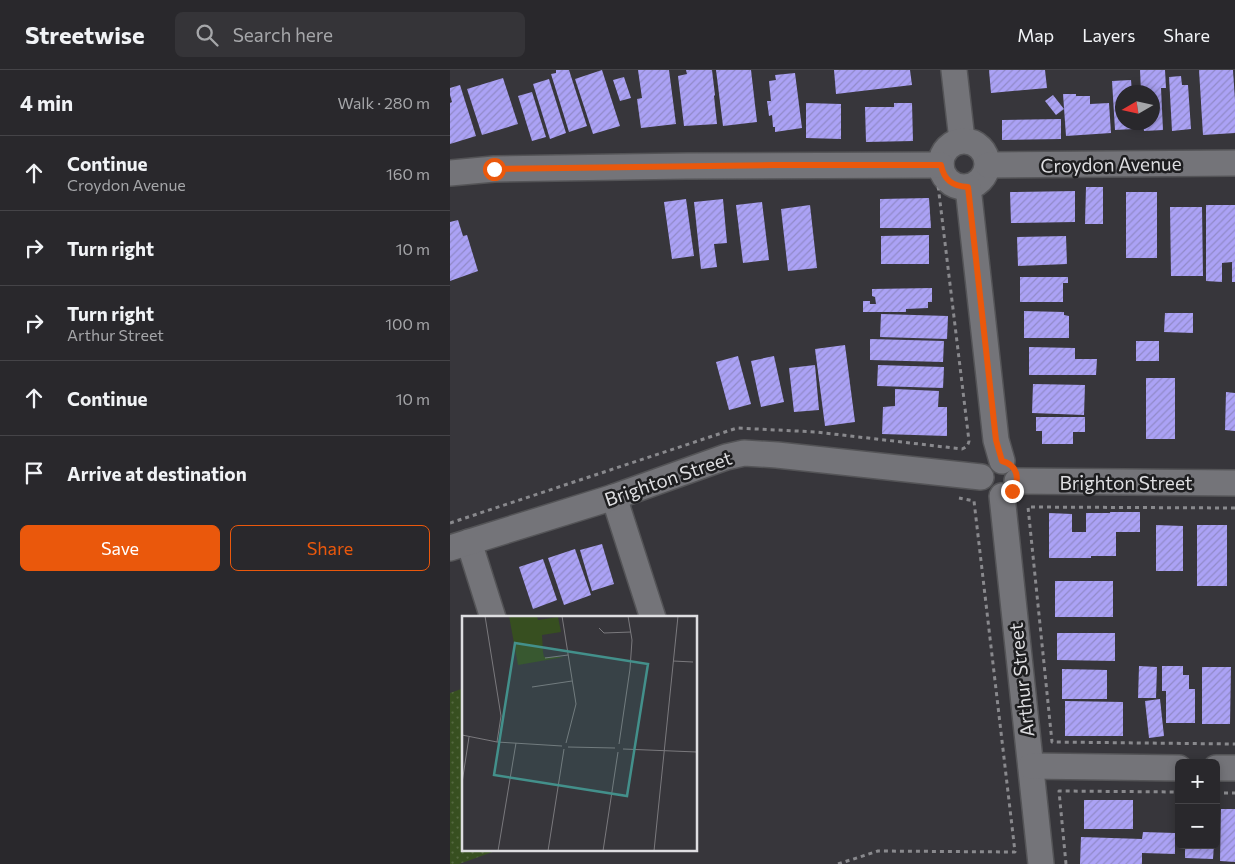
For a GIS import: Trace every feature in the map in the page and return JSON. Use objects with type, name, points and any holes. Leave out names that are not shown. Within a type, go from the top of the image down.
[{"type":"street","points":[[954,70],[962,140]]},
{"type":"street","points":[[450,173],[494,169],[773,165],[939,174],[942,172],[952,184],[968,187],[979,182],[983,177],[988,165],[987,157],[977,144],[962,140],[955,142],[945,151],[939,174]]},
{"type":"street","name":"Croydon Avenue","points":[[988,165],[1235,163]]},
{"type":"street","points":[[968,187],[996,440],[1002,461]]},
{"type":"street","name":"Brighton Street","points":[[459,545],[614,497],[726,457],[744,453],[777,454],[982,477]]},
{"type":"street","points":[[996,461],[1007,462],[1015,470],[1017,476],[1009,489],[992,495],[987,492],[982,482],[982,477],[986,466],[996,461]]},
{"type":"street","name":"Brighton Street","points":[[1009,489],[1235,483]]},
{"type":"street","name":"Arthur Street","points":[[1009,489],[1031,766],[1041,864]]},
{"type":"street","points":[[614,497],[652,616]]},
{"type":"street","points":[[459,545],[492,616]]},
{"type":"street","points":[[1031,766],[1175,768]]},
{"type":"street","points":[[1220,768],[1235,768]]},
{"type":"path","points":[[450,523],[737,428],[816,432],[962,449],[969,445],[939,174]]},
{"type":"path","points":[[838,864],[878,851],[1015,852],[974,501],[959,498]]},
{"type":"path","points":[[1235,508],[1028,507],[1052,742],[1235,744]]},
{"type":"path","points":[[1066,864],[1059,791],[1175,792]]},
{"type":"path","points":[[1220,793],[1235,793]]},
{"type":"green space","points":[[462,689],[462,852],[492,852],[459,864],[450,864],[450,693]]},
{"type":"building","points":[[556,70],[569,70],[587,126],[569,132],[551,74],[556,73]]},
{"type":"building","points":[[602,70],[620,126],[593,134],[575,79]]},
{"type":"building","points":[[638,70],[669,70],[676,124],[641,128],[637,99],[642,98]]},
{"type":"building","points":[[686,70],[712,70],[717,124],[684,126],[678,76],[687,74]]},
{"type":"building","points":[[716,70],[751,70],[757,122],[723,126]]},
{"type":"building","points":[[834,70],[910,70],[912,85],[836,94]]},
{"type":"building","points":[[989,70],[1045,70],[1047,88],[991,93]]},
{"type":"building","points":[[1140,70],[1165,70],[1166,88],[1161,88],[1163,130],[1144,131],[1160,130],[1160,85],[1141,85]]},
{"type":"building","points":[[1199,70],[1233,70],[1235,133],[1203,135]]},
{"type":"building","points":[[795,73],[802,128],[775,132],[772,115],[769,116],[767,101],[771,101],[769,81],[776,80],[775,75]]},
{"type":"building","points":[[1181,76],[1182,85],[1188,85],[1191,129],[1172,131],[1169,77]]},
{"type":"building","points":[[624,77],[631,98],[620,101],[613,80]]},
{"type":"building","points":[[503,78],[518,124],[482,135],[467,89]]},
{"type":"building","points":[[549,79],[566,133],[550,139],[533,84]]},
{"type":"building","points":[[1131,80],[1131,85],[1115,85],[1115,130],[1112,81]]},
{"type":"building","points":[[460,85],[476,136],[450,144],[450,103],[452,102],[450,88]]},
{"type":"building","points":[[532,92],[546,137],[532,141],[518,96]]},
{"type":"building","points":[[1063,94],[1090,96],[1090,104],[1109,103],[1111,133],[1066,136]]},
{"type":"building","points":[[1053,95],[1064,109],[1056,115],[1045,101]]},
{"type":"building","points":[[806,103],[841,104],[841,139],[806,138]]},
{"type":"building","points":[[894,103],[912,103],[913,141],[866,142],[865,107],[894,107]]},
{"type":"building","points":[[1061,119],[1061,139],[1002,140],[1002,120]]},
{"type":"building","points":[[1086,187],[1103,187],[1103,224],[1085,224]]},
{"type":"building","points":[[1075,191],[1075,222],[1011,223],[1010,192]]},
{"type":"building","points":[[1126,192],[1157,192],[1157,258],[1126,258]]},
{"type":"building","points":[[929,198],[931,228],[880,228],[880,199]]},
{"type":"building","points":[[686,199],[694,256],[672,259],[664,202]]},
{"type":"building","points":[[723,199],[727,243],[714,244],[717,267],[701,269],[694,202]]},
{"type":"building","points":[[762,202],[769,260],[743,263],[736,205]]},
{"type":"building","points":[[810,205],[817,268],[788,271],[781,209]]},
{"type":"building","points":[[1206,205],[1235,205],[1235,282],[1232,282],[1232,262],[1222,263],[1222,282],[1206,281]]},
{"type":"building","points":[[1170,207],[1202,207],[1203,276],[1171,276]]},
{"type":"building","points":[[458,220],[463,236],[467,235],[478,271],[450,281],[450,222]]},
{"type":"building","points":[[929,235],[929,264],[881,264],[881,236]]},
{"type":"building","points":[[1066,236],[1067,264],[1018,266],[1017,237]]},
{"type":"building","points":[[1020,277],[1068,277],[1068,283],[1063,283],[1063,302],[1020,302]]},
{"type":"building","points":[[932,288],[932,302],[928,302],[928,308],[906,309],[906,312],[863,312],[863,301],[870,301],[870,304],[876,304],[875,297],[872,296],[872,289]]},
{"type":"building","points":[[1024,311],[1064,312],[1064,315],[1069,316],[1069,338],[1024,338]]},
{"type":"building","points":[[1165,313],[1193,313],[1193,333],[1164,332]]},
{"type":"building","points":[[881,314],[948,316],[947,339],[880,337]]},
{"type":"building","points":[[870,339],[944,341],[943,362],[870,360]]},
{"type":"building","points":[[1136,341],[1159,341],[1159,361],[1136,361]]},
{"type":"building","points":[[845,345],[855,422],[825,426],[815,349]]},
{"type":"building","points":[[1029,347],[1075,348],[1075,359],[1097,359],[1096,375],[1029,375]]},
{"type":"building","points":[[738,356],[751,404],[729,410],[716,362]]},
{"type":"building","points":[[774,356],[784,402],[761,407],[751,361]]},
{"type":"building","points":[[815,365],[819,410],[794,412],[789,368]]},
{"type":"building","points":[[878,365],[944,367],[943,388],[877,386]]},
{"type":"building","points":[[1146,378],[1175,378],[1175,439],[1146,439]]},
{"type":"building","points":[[1033,384],[1085,385],[1084,415],[1032,413]]},
{"type":"building","points":[[895,389],[939,391],[938,407],[947,407],[947,436],[882,434],[883,407],[895,406]]},
{"type":"building","points":[[1226,392],[1235,393],[1235,431],[1225,430]]},
{"type":"building","points":[[1036,417],[1085,417],[1085,432],[1073,432],[1073,444],[1042,444],[1042,431],[1036,431]]},
{"type":"building","points":[[1140,512],[1140,532],[1116,532],[1116,556],[1049,558],[1049,513],[1072,514],[1072,532],[1086,532],[1086,513]]},
{"type":"building","points":[[1156,525],[1183,526],[1183,571],[1156,571]]},
{"type":"building","points":[[1197,525],[1227,525],[1227,586],[1197,586]]},
{"type":"building","points":[[602,544],[614,584],[592,591],[580,550]]},
{"type":"building","points":[[575,549],[591,595],[564,605],[548,558]]},
{"type":"building","points":[[543,559],[557,600],[533,609],[519,567]]},
{"type":"building","points":[[1055,581],[1113,581],[1113,617],[1055,617]]},
{"type":"building","points":[[1057,633],[1115,633],[1115,661],[1057,660]]},
{"type":"building","points":[[1139,666],[1157,667],[1156,698],[1138,698]]},
{"type":"building","points":[[1162,666],[1183,666],[1183,675],[1189,675],[1189,689],[1195,689],[1195,723],[1166,723],[1166,691],[1162,691]]},
{"type":"building","points":[[1202,667],[1231,667],[1230,724],[1202,724]]},
{"type":"building","points":[[1062,669],[1107,670],[1107,699],[1062,699]]},
{"type":"building","points":[[1160,699],[1164,736],[1149,738],[1145,701]]},
{"type":"building","points":[[1065,701],[1123,702],[1123,736],[1065,736]]},
{"type":"building","points":[[1084,800],[1133,800],[1133,829],[1084,829]]},
{"type":"building","points":[[1221,809],[1235,809],[1235,862],[1220,861]]},
{"type":"building","points":[[1143,832],[1175,833],[1175,854],[1142,853],[1142,864],[1080,864],[1081,837],[1142,839]]},
{"type":"building","points":[[1185,849],[1214,849],[1213,859],[1185,858]]},
{"type":"route","points":[[494,169],[773,165],[941,165],[942,172],[952,184],[968,187],[996,440],[1002,461],[1012,466],[1017,476],[1017,481],[1012,491]]}]
